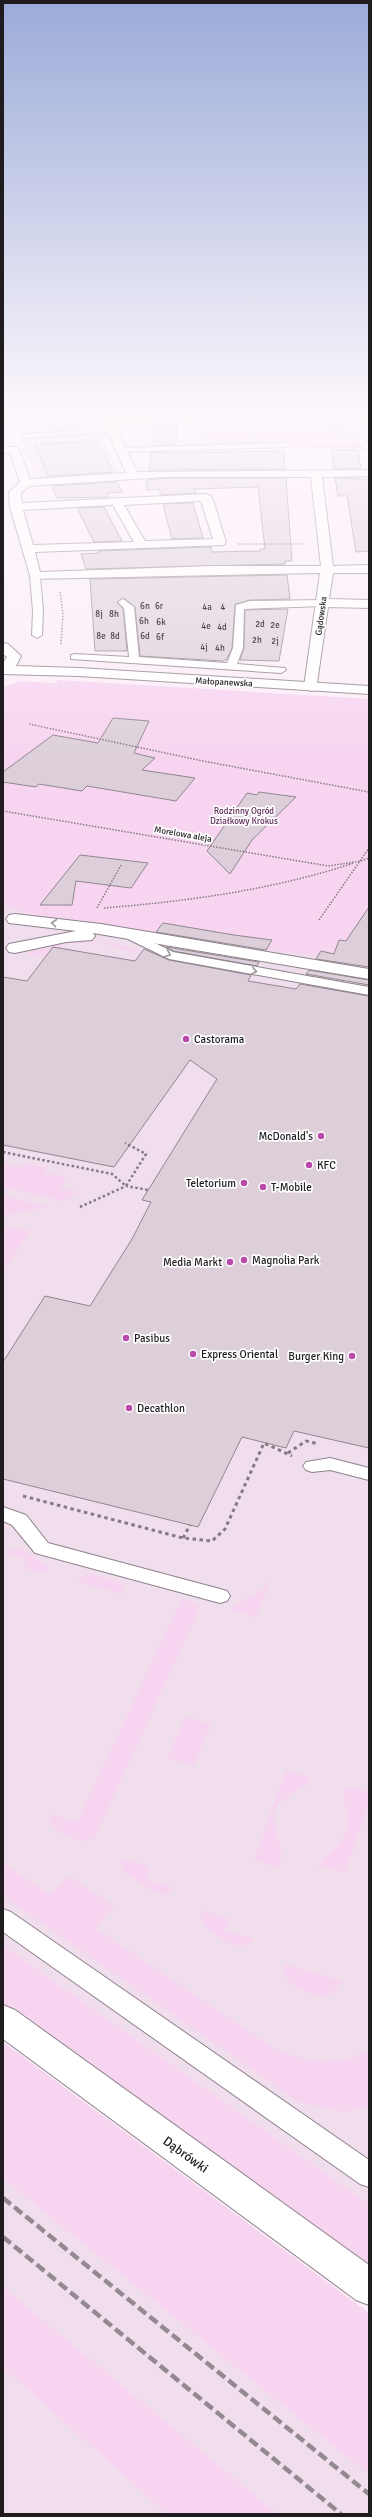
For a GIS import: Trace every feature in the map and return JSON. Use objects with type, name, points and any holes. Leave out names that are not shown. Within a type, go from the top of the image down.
[{"type":"street","points":[[22,527],[35,576],[327,568],[369,569]]},
{"type":"street","points":[[131,527],[140,544]]},
{"type":"street","points":[[28,550],[140,544],[220,542],[215,527]]},
{"type":"street","name":"Gądowska","points":[[311,687],[327,568],[323,527]]},
{"type":"street","points":[[323,603],[369,604]]},
{"type":"street","points":[[3,647],[14,656],[11,664],[3,669]]},
{"type":"street","name":"Małopanewska","points":[[14,656],[79,672]]},
{"type":"street","name":"Małopanewska","points":[[3,669],[79,672],[369,690]]},
{"type":"street","points":[[9,917],[101,929],[133,936],[369,974]]},
{"type":"street","points":[[9,917],[22,926],[25,933],[22,941],[9,952]]},
{"type":"street","points":[[9,952],[66,937],[133,936]]},
{"type":"street","name":"Dąbrówki","points":[[3,2020],[369,2287]]},
{"type":"lane","points":[[35,576],[38,612],[37,635]]},
{"type":"lane","points":[[124,602],[129,607],[131,633],[135,645],[134,660]]},
{"type":"lane","points":[[231,667],[238,648],[239,607],[250,604],[323,603]]},
{"type":"lane","points":[[75,657],[281,670]]},
{"type":"lane","points":[[133,936],[169,955],[216,965],[369,991]]},
{"type":"lane","points":[[312,1466],[330,1464],[369,1474]]},
{"type":"lane","points":[[3,1514],[19,1520],[42,1548],[220,1596]]},
{"type":"lane","points":[[3,1919],[369,2175]]},
{"type":"path","points":[[220,542],[325,544]]},
{"type":"path","points":[[29,724],[203,761],[369,792]]},
{"type":"path","name":"Morelowa aleja","points":[[3,811],[328,866],[361,861]]},
{"type":"path","points":[[319,920],[369,848]]},
{"type":"path","points":[[121,866],[108,885],[97,907],[98,908],[168,904],[213,897],[327,873],[369,858]]},
{"type":"path","points":[[80,1207],[126,1186],[146,1154],[125,1143]]},
{"type":"path","points":[[3,1152],[112,1174],[126,1186],[148,1190]]},
{"type":"path","points":[[18,1495],[183,1538],[212,1540],[225,1529],[264,1443],[312,1466]]},
{"type":"path","points":[[183,1538],[190,1525]]},
{"type":"shaded area","points":[[3,901],[369,964],[369,2204],[3,1945]]},
{"type":"shaded area","points":[[3,2179],[369,2475],[369,2514],[278,2514],[3,2287]]},
{"type":"shaded area","points":[[3,2368],[103,2457],[167,2514],[3,2514]]},
{"type":"green space","name":"Rodzinny Ogród Działkowy Krokus","points":[[58,680],[369,699],[369,964],[44,918],[3,905],[4,687],[20,681],[56,683]]},
{"type":"green space","points":[[80,940],[119,944],[161,959],[101,943],[64,943],[60,948],[53,947],[47,956],[28,956],[28,953],[40,947],[60,942]]},
{"type":"green space","points":[[29,1163],[44,1167],[46,1173],[67,1177],[60,1188],[78,1192],[64,1201],[3,1187],[3,1164],[18,1167]]},
{"type":"green space","points":[[3,1196],[49,1207],[3,1216]]},
{"type":"green space","points":[[15,1228],[30,1231],[3,1271],[3,1230]]},
{"type":"green space","points":[[12,1549],[21,1549],[47,1566],[47,1574],[23,1568],[28,1560],[6,1553]]},
{"type":"green space","points":[[89,1574],[120,1582],[124,1589],[123,1594],[77,1582],[82,1576]]},
{"type":"green space","points":[[271,1581],[256,1617],[231,1610],[234,1606],[262,1590]]},
{"type":"green space","points":[[182,1598],[194,1603],[199,1608],[198,1612],[95,1837],[89,1840],[82,1840],[68,1836],[55,1828],[49,1817],[51,1814],[77,1822]]},
{"type":"green space","points":[[185,1717],[211,1724],[194,1766],[167,1758]]},
{"type":"green space","points":[[286,1770],[312,1778],[280,1802],[273,1813],[281,1853],[279,1868],[254,1860]]},
{"type":"green space","points":[[345,1786],[369,1792],[369,1804],[345,1873],[318,1865],[338,1845],[346,1832],[347,1819],[344,1799]]},
{"type":"green space","points":[[123,1859],[151,1867],[146,1879],[174,1888],[164,1895],[156,1893],[123,1872],[121,1863]]},
{"type":"green space","points":[[3,1863],[50,1895],[69,1876],[114,1906],[95,1928],[277,2050],[311,2060],[335,2061],[347,2059],[369,2050],[369,2107],[344,2112],[299,2102],[3,1896]]},
{"type":"green space","points":[[201,1910],[229,1919],[225,1931],[254,1939],[248,1944],[241,1946],[226,1942],[212,1932],[201,1921]]},
{"type":"green space","points":[[3,1945],[369,2204],[369,2271],[3,2004]]},
{"type":"green space","points":[[284,1964],[343,1981],[330,1995],[315,1995],[299,1989],[292,1984],[284,1972]]},
{"type":"green space","points":[[3,2042],[369,2313],[369,2475],[3,2179]]},
{"type":"green space","points":[[3,2287],[278,2514],[167,2514],[3,2368]]},
{"type":"building","points":[[87,527],[115,527],[122,541],[94,542]]},
{"type":"building","points":[[169,527],[200,527],[203,538],[172,539]]},
{"type":"building","points":[[263,527],[290,527],[292,561],[285,561],[285,564],[86,569],[81,554],[99,553],[98,551],[211,547],[212,552],[260,551],[260,549],[265,549]]},
{"type":"building","points":[[352,527],[369,527],[369,551],[356,552]]},
{"type":"building","points":[[287,575],[290,599],[250,600],[235,604],[232,648],[227,659],[223,661],[140,656],[135,607],[124,598],[117,602],[123,609],[127,651],[95,651],[90,579]]},
{"type":"building","points":[[288,609],[279,661],[240,660],[244,648],[245,610]]},
{"type":"building","points":[[113,718],[149,721],[134,753],[155,758],[142,770],[195,778],[176,801],[87,786],[82,791],[39,784],[36,787],[3,782],[3,772],[53,735],[98,743]]},
{"type":"building","points":[[259,792],[296,797],[252,840],[230,874],[207,851],[247,793],[257,795]]},
{"type":"building","points":[[80,855],[148,863],[131,888],[76,881],[72,905],[40,905]]},
{"type":"building","points":[[369,907],[369,967],[316,959],[321,951],[334,954],[339,940],[346,941]]},
{"type":"building","points":[[163,923],[272,940],[266,950],[156,932]]},
{"type":"building","points":[[53,947],[135,961],[144,949],[169,960],[251,975],[248,981],[296,989],[300,984],[369,996],[369,1448],[294,1431],[286,1448],[242,1437],[198,1527],[3,1479],[3,1362],[45,1296],[90,1306],[132,1239],[151,1202],[142,1200],[217,1079],[190,1060],[114,1167],[3,1145],[3,977],[27,981]]},
{"type":"building","points":[[166,947],[259,962],[257,966],[173,951]]},
{"type":"building","points":[[309,970],[369,980],[369,985],[306,974]]},
{"type":"railway","points":[[3,2198],[369,2494]]},
{"type":"railway","points":[[3,2237],[341,2514]]},
{"type":"place","name":"Castorama","points":[[186,1039]]},
{"type":"place","name":"McDonald's","points":[[321,1136]]},
{"type":"place","name":"KFC","points":[[309,1165]]},
{"type":"place","name":"Teletorium","points":[[244,1183]]},
{"type":"place","name":"T-Mobile","points":[[263,1187]]},
{"type":"place","name":"Magnolia Park","points":[[244,1260]]},
{"type":"place","name":"Media Markt","points":[[230,1262]]},
{"type":"place","name":"Pasibus","points":[[126,1338]]},
{"type":"place","name":"Express Oriental","points":[[193,1354]]},
{"type":"place","name":"Burger King","points":[[352,1356]]},
{"type":"place","name":"Decathlon","points":[[129,1408]]}]
